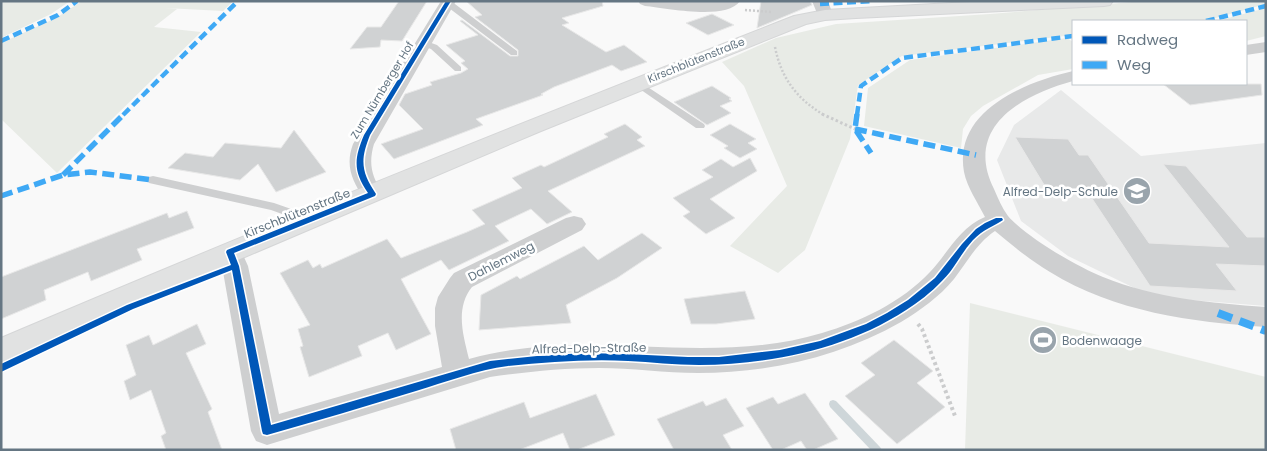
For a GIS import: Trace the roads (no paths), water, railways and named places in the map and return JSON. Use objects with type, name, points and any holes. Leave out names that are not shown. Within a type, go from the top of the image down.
[{"type":"main road","name":"Kirschblütenstraße","points":[[1,352],[230,252],[637,83],[801,20],[822,8],[1104,1]]},
{"type":"street","points":[[645,1],[712,7],[730,4]]},
{"type":"street","name":"Zum Nürnberger Hof","points":[[372,194],[363,181],[358,165],[360,150],[366,135],[448,2]]},
{"type":"street","points":[[1247,50],[1266,47]]},
{"type":"street","points":[[1072,76],[1039,86],[1010,102],[988,119],[978,136],[975,172],[999,220],[1027,245],[1061,268],[1092,283],[1130,297],[1167,306],[1266,317]]},
{"type":"street","name":"Alfred-Delp-Straße","points":[[230,252],[235,266],[270,441],[458,374],[490,365],[569,357],[698,361],[743,359],[786,353],[825,344],[859,331],[903,306],[938,280],[977,230],[999,220]]},
{"type":"street","name":"Dahlemweg","points":[[458,374],[448,317],[449,302],[454,291],[463,280],[574,224]]},
{"type":"lane","points":[[448,2],[514,53]]},
{"type":"lane","points":[[424,43],[434,48],[458,69]]},
{"type":"lane","points":[[637,83],[700,126]]},
{"type":"lane","name":"Kirschblütenstraße","points":[[153,180],[274,207],[310,220]]},
{"type":"waterway","points":[[833,404],[877,450]]},
{"type":"place","name":"Alfred-Delp-Schule","points":[[1137,191]]},
{"type":"place","name":"Bodenwaage","points":[[1043,340]]}]
